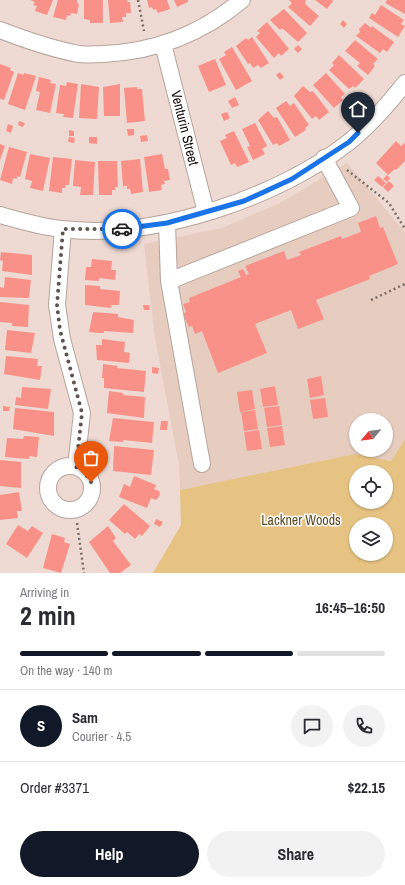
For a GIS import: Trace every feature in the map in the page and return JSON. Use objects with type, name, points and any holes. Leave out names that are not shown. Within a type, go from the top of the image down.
[{"type":"street","points":[[0,30],[35,44],[80,54],[121,53],[163,44],[199,30],[226,14],[242,0]]},
{"type":"street","name":"Venturin Street","points":[[163,44],[206,212]]},
{"type":"street","points":[[0,216],[29,224],[63,229],[135,228],[167,223],[244,201],[292,179],[349,142],[400,100],[405,83]]},
{"type":"street","points":[[169,281],[351,208],[324,158]]},
{"type":"street","points":[[167,223],[169,281],[202,464]]},
{"type":"street","points":[[63,229],[57,305],[61,333],[82,413],[76,467]]},
{"type":"path","points":[[138,0],[144,31]]},
{"type":"path","points":[[344,166],[389,203],[405,229]]},
{"type":"path","points":[[371,300],[405,284]]},
{"type":"path","points":[[77,523],[84,573]]},
{"type":"shaded area","points":[[347,163],[405,232],[405,439],[391,461],[370,457],[393,457],[393,413],[349,413],[349,455],[180,490],[179,465],[155,338],[144,244],[222,228],[280,203]]},
{"type":"green space","name":"Lackner Woods","points":[[405,439],[405,573],[153,573],[181,525],[180,490],[349,455],[349,457],[370,457],[391,461]]},
{"type":"building","points":[[30,0],[53,0],[47,15],[35,11],[37,6],[33,5],[35,2]]},
{"type":"building","points":[[58,0],[77,0],[77,3],[79,4],[77,14],[71,13],[70,16],[67,15],[66,20],[53,17]]},
{"type":"building","points":[[84,0],[103,0],[103,23],[90,23],[90,20],[84,19]]},
{"type":"building","points":[[108,0],[127,0],[127,2],[130,2],[131,13],[126,13],[126,17],[122,17],[123,22],[110,23]]},
{"type":"building","points":[[147,0],[167,0],[170,9],[158,13],[156,9],[153,10],[152,7],[149,8]]},
{"type":"building","points":[[174,0],[188,0],[188,2],[177,7]]},
{"type":"building","points":[[289,0],[306,0],[305,4],[319,16],[310,26],[288,7],[292,3]]},
{"type":"building","points":[[315,0],[332,0],[333,1],[327,9]]},
{"type":"building","points":[[387,0],[405,0],[405,14],[385,3]]},
{"type":"building","points":[[381,5],[404,20],[401,24],[405,26],[398,37],[369,18],[372,13],[375,15]]},
{"type":"building","points":[[284,9],[307,33],[298,42],[282,28],[280,30],[270,20]]},
{"type":"building","points":[[343,20],[347,24],[344,28],[340,24]]},
{"type":"building","points":[[267,22],[289,49],[281,56],[279,53],[274,58],[256,37],[260,33],[257,31]]},
{"type":"building","points":[[365,23],[371,28],[372,26],[394,42],[387,52],[383,49],[380,53],[356,36],[360,32],[359,29]]},
{"type":"building","points":[[252,37],[269,63],[261,68],[258,65],[253,68],[250,63],[248,64],[236,46],[246,38],[248,40]]},
{"type":"building","points":[[355,40],[378,59],[373,64],[375,66],[368,75],[357,66],[360,63],[345,51]]},
{"type":"building","points":[[298,45],[302,49],[298,53],[294,49]]},
{"type":"building","points":[[232,47],[252,81],[236,90],[219,59],[226,55],[224,52]]},
{"type":"building","points":[[339,55],[364,79],[355,88],[353,86],[349,89],[329,70],[334,65],[332,63]]},
{"type":"building","points":[[215,59],[226,85],[209,92],[198,66]]},
{"type":"building","points":[[0,64],[11,68],[10,70],[14,72],[4,100],[0,99]]},
{"type":"building","points":[[280,72],[284,77],[280,80],[276,75]]},
{"type":"building","points":[[18,73],[36,76],[25,110],[8,104]]},
{"type":"building","points":[[326,73],[345,94],[341,97],[343,100],[334,108],[313,85]]},
{"type":"building","points":[[39,77],[51,80],[50,83],[56,84],[50,113],[36,110],[40,92],[36,91]]},
{"type":"building","points":[[67,82],[78,84],[73,118],[63,117],[64,114],[56,113],[60,85],[66,86]]},
{"type":"building","points":[[81,84],[99,87],[97,119],[79,118]]},
{"type":"building","points":[[120,84],[120,116],[104,116],[103,87]]},
{"type":"building","points":[[303,86],[310,92],[313,91],[329,112],[319,120],[316,116],[312,119],[294,96]]},
{"type":"building","points":[[137,87],[137,89],[142,89],[145,121],[127,123],[124,88]]},
{"type":"building","points":[[235,97],[239,105],[232,108],[228,101]]},
{"type":"building","points":[[286,101],[290,106],[294,103],[309,125],[305,128],[306,130],[295,137],[276,108]]},
{"type":"building","points":[[268,111],[274,118],[277,117],[290,140],[279,146],[277,143],[273,145],[258,120]]},
{"type":"building","points":[[227,112],[230,118],[224,121],[221,114]]},
{"type":"building","points":[[19,121],[25,123],[23,127],[18,125]]},
{"type":"building","points":[[255,123],[267,146],[262,149],[265,154],[253,160],[247,147],[250,146],[242,129]]},
{"type":"building","points":[[8,124],[13,126],[11,133],[6,131]]},
{"type":"building","points":[[127,129],[134,129],[134,135],[128,136]]},
{"type":"building","points":[[69,130],[74,131],[74,136],[69,136]]},
{"type":"building","points":[[234,131],[249,162],[237,167],[235,163],[231,165],[220,141],[227,138],[225,135]]},
{"type":"building","points":[[147,135],[148,141],[141,142],[140,136]]},
{"type":"building","points":[[69,137],[75,138],[74,143],[68,142]]},
{"type":"building","points":[[89,137],[97,137],[97,144],[89,143]]},
{"type":"building","points":[[396,141],[401,146],[404,143],[405,144],[405,161],[396,170],[395,169],[388,175],[376,163]]},
{"type":"building","points":[[0,144],[5,146],[0,160]]},
{"type":"building","points":[[9,147],[27,152],[20,177],[17,176],[17,179],[13,178],[12,184],[0,180]]},
{"type":"building","points":[[30,154],[50,158],[43,191],[30,188],[32,181],[25,179]]},
{"type":"building","points":[[162,154],[165,169],[168,169],[170,180],[164,181],[165,184],[161,185],[162,190],[149,192],[144,157]]},
{"type":"building","points":[[53,157],[72,159],[69,185],[62,188],[62,193],[49,191]]},
{"type":"building","points":[[140,159],[143,192],[131,194],[130,189],[127,189],[127,186],[123,186],[121,161]]},
{"type":"building","points":[[75,160],[95,162],[93,195],[80,195],[81,187],[73,186]]},
{"type":"building","points":[[98,161],[117,161],[118,187],[115,187],[115,190],[112,190],[112,195],[99,195]]},
{"type":"building","points":[[387,175],[390,178],[387,182],[383,179]]},
{"type":"building","points":[[378,176],[386,183],[382,187],[374,180]]},
{"type":"building","points":[[389,181],[394,186],[388,192],[383,187]]},
{"type":"building","points":[[376,216],[380,228],[383,227],[398,264],[369,276],[370,279],[316,300],[324,319],[298,329],[291,310],[255,324],[267,353],[218,373],[202,331],[195,334],[192,326],[189,327],[183,314],[186,312],[183,304],[190,302],[189,298],[241,277],[238,271],[243,269],[246,275],[249,274],[245,266],[284,251],[287,260],[301,255],[299,252],[341,236],[342,239],[361,232],[358,223]]},
{"type":"building","points":[[1,252],[32,255],[32,275],[2,271],[3,261],[0,260]]},
{"type":"building","points":[[92,259],[112,261],[111,270],[116,270],[115,280],[99,278],[99,281],[85,280],[86,267],[91,267]]},
{"type":"building","points":[[5,277],[31,280],[29,298],[0,297],[0,287],[4,288]]},
{"type":"building","points":[[85,285],[100,286],[100,289],[120,291],[119,305],[111,305],[111,308],[85,305]]},
{"type":"building","points":[[0,302],[29,305],[28,327],[12,326],[12,323],[0,322]]},
{"type":"building","points":[[143,305],[149,305],[150,310],[144,310]]},
{"type":"building","points":[[93,312],[118,314],[118,317],[134,320],[133,333],[104,331],[104,333],[89,332]]},
{"type":"building","points":[[7,330],[35,333],[31,353],[5,350]]},
{"type":"building","points":[[102,339],[125,342],[124,352],[130,353],[129,363],[97,360],[96,345],[102,345]]},
{"type":"building","points":[[6,356],[38,359],[37,366],[42,366],[40,380],[4,374]]},
{"type":"building","points":[[103,364],[118,366],[117,368],[146,371],[144,392],[104,388],[104,378],[102,378]]},
{"type":"building","points":[[152,367],[159,368],[158,374],[152,373]]},
{"type":"building","points":[[321,376],[324,395],[310,398],[307,379]]},
{"type":"building","points":[[275,386],[278,405],[263,407],[260,389]]},
{"type":"building","points":[[22,387],[51,389],[48,409],[15,405],[16,397],[21,398]]},
{"type":"building","points":[[252,390],[255,409],[240,412],[237,392]]},
{"type":"building","points":[[109,391],[123,393],[123,395],[145,397],[144,418],[107,413]]},
{"type":"building","points":[[325,398],[328,417],[313,419],[310,400]]},
{"type":"building","points":[[3,406],[10,407],[9,411],[3,411]]},
{"type":"building","points":[[279,406],[282,425],[267,427],[264,408]]},
{"type":"building","points":[[15,408],[54,412],[54,436],[13,429]]},
{"type":"building","points":[[255,410],[258,429],[244,431],[241,412]]},
{"type":"building","points":[[113,418],[154,422],[152,443],[123,440],[123,442],[109,441]]},
{"type":"building","points":[[161,421],[168,421],[167,430],[160,430]]},
{"type":"building","points":[[282,426],[285,445],[270,447],[267,428]]},
{"type":"building","points":[[259,430],[262,449],[247,451],[244,432]]},
{"type":"building","points":[[24,436],[39,437],[37,457],[29,456],[29,459],[5,457],[7,438],[23,439]]},
{"type":"building","points":[[114,446],[154,450],[151,475],[113,471]]},
{"type":"building","points":[[0,460],[21,462],[21,488],[0,486]]},
{"type":"building","points":[[134,476],[156,485],[154,489],[159,491],[160,494],[158,498],[156,500],[151,498],[147,508],[119,497],[124,484],[130,487]]},
{"type":"building","points":[[19,492],[22,511],[17,511],[18,518],[0,520],[0,495]]},
{"type":"building","points":[[124,504],[150,526],[142,536],[139,534],[135,539],[127,532],[125,534],[109,520]]},
{"type":"building","points":[[156,519],[163,522],[160,527],[154,524]]},
{"type":"building","points":[[18,525],[28,531],[32,526],[43,533],[27,558],[6,544]]},
{"type":"building","points":[[108,526],[116,538],[113,541],[131,565],[120,573],[110,573],[89,542]]},
{"type":"building","points":[[52,534],[65,538],[64,542],[70,544],[61,573],[43,568]]},
{"type":"way so far","points":[[91,482],[88,475],[83,470],[76,467],[82,413],[58,322],[57,305],[63,250],[63,229],[122,229]]},
{"type":"route","points":[[122,229],[167,223],[244,201],[292,179],[349,142],[358,133]]}]
